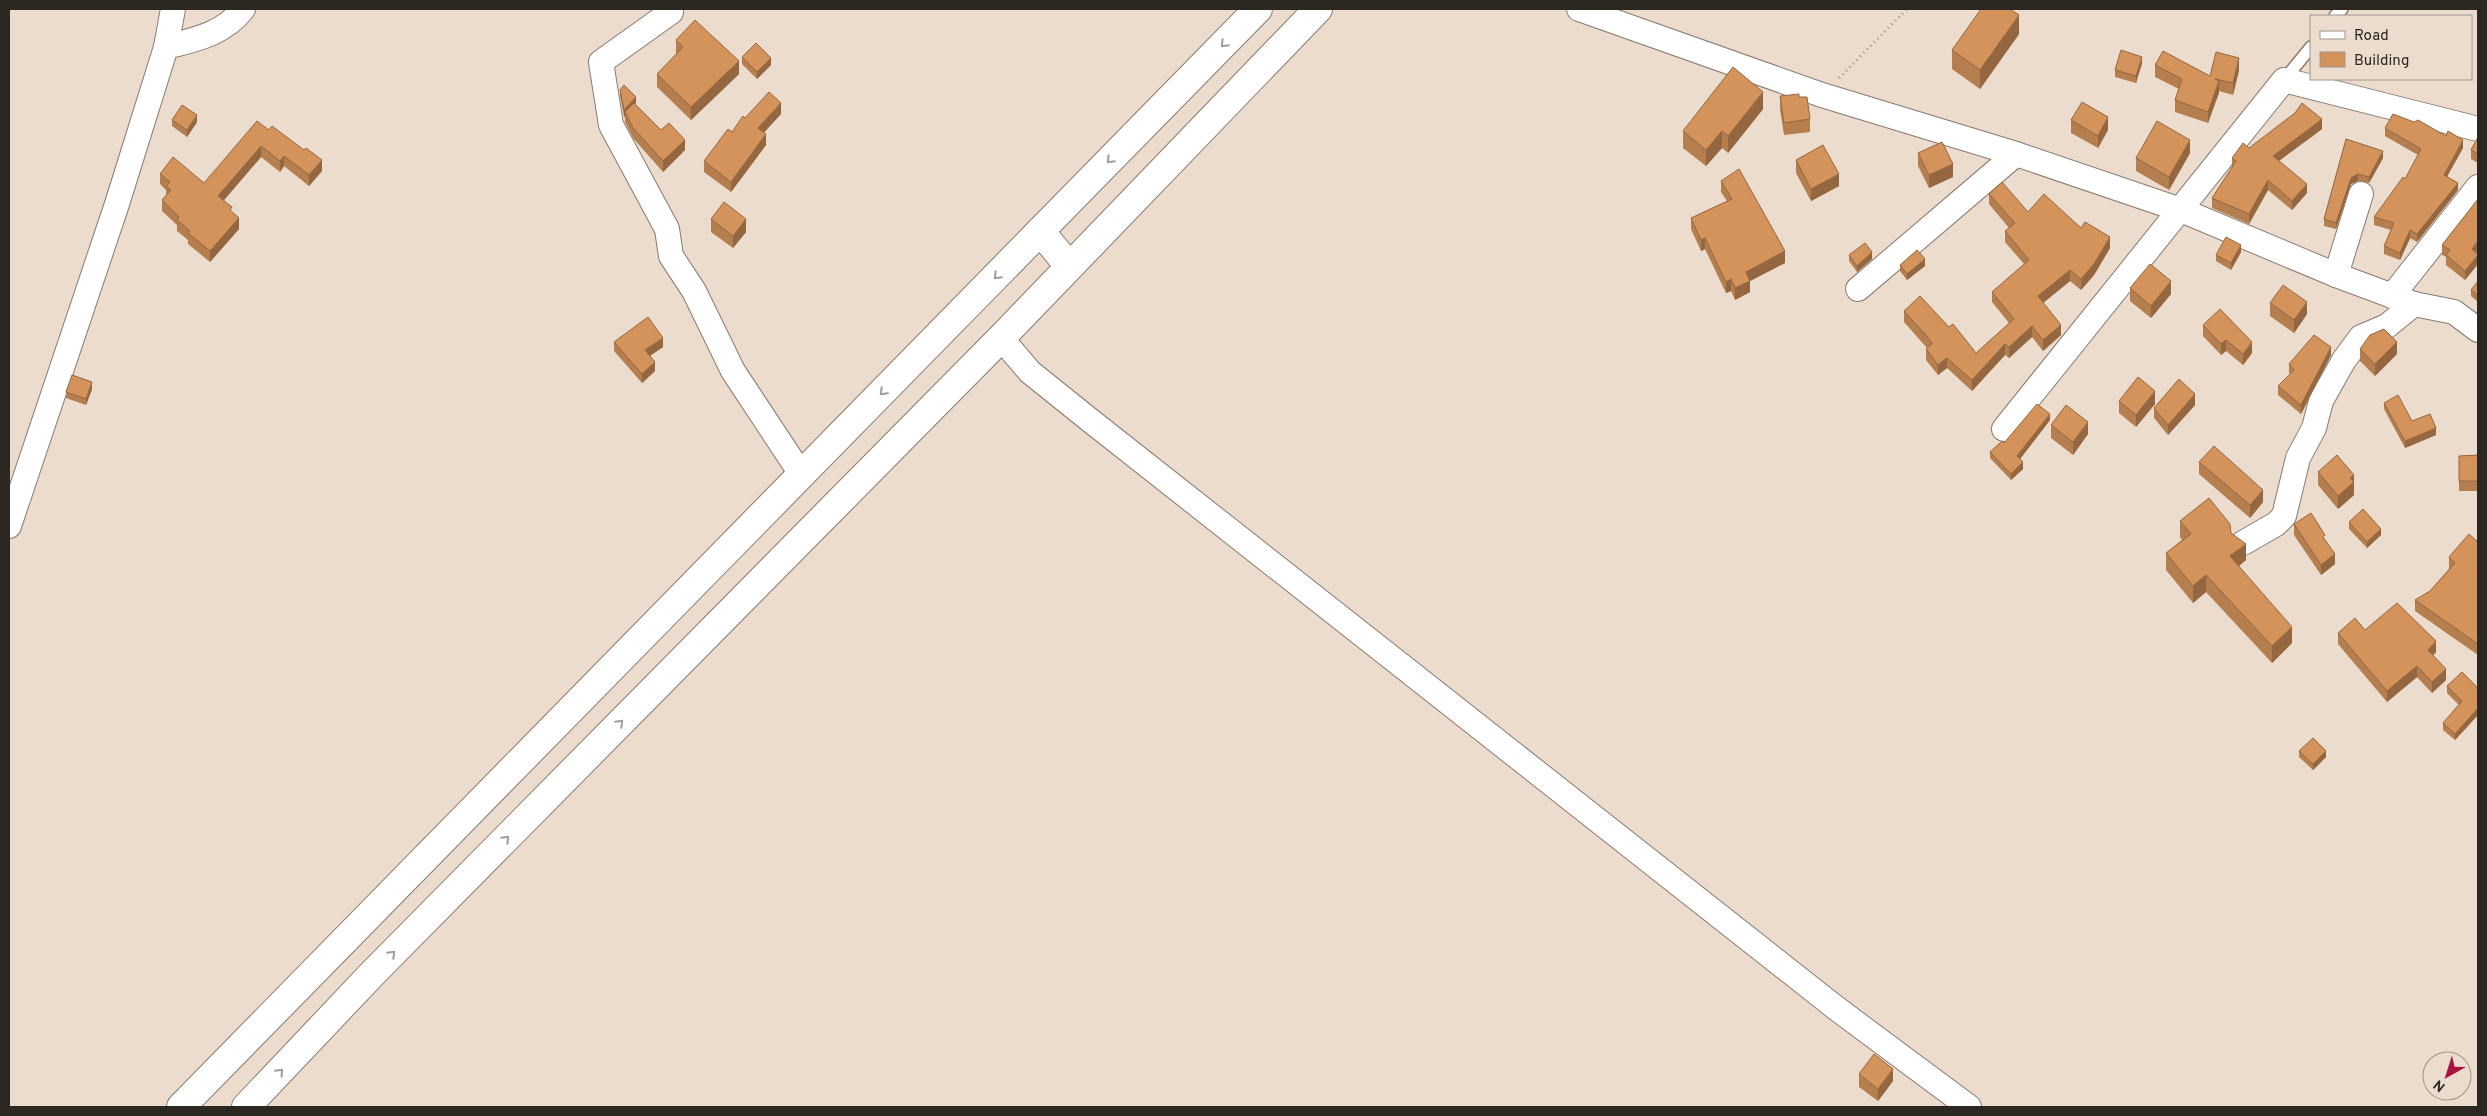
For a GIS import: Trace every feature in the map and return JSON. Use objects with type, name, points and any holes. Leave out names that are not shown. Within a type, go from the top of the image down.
[{"type":"main road","points":[[182,1107],[1258,9]]},
{"type":"main road","points":[[246,1107],[372,974],[1001,338],[1318,9]]},
{"type":"main road","points":[[1040,231],[1069,266]]},
{"type":"street","points":[[9,526],[111,222],[166,47],[173,9]]},
{"type":"street","points":[[166,47],[196,40],[220,29],[236,18],[242,9]]},
{"type":"street","points":[[1578,9],[1822,95],[2016,154],[2181,210],[2336,276],[2414,304],[2454,312],[2478,330]]},
{"type":"street","points":[[671,10],[601,62],[611,125],[667,229],[671,256],[694,291],[733,371],[802,474]]},
{"type":"street","points":[[2004,429],[2284,80],[2478,129]]},
{"type":"street","points":[[1858,289],[2016,154]]},
{"type":"street","points":[[2392,296],[2478,187]]},
{"type":"street","points":[[2336,276],[2361,194]]},
{"type":"street","points":[[2243,543],[2276,524],[2284,516],[2298,458],[2314,428],[2321,401],[2350,352],[2361,337],[2386,326],[2414,304]]},
{"type":"street","points":[[1001,338],[1030,372],[1836,1008],[1969,1107]]},
{"type":"lane","points":[[2284,80],[2310,48]]},
{"type":"path","points":[[1822,95],[1907,9]]},
{"type":"building","points":[[1981,9],[2010,9],[2019,15],[1980,70],[1952,50]]},
{"type":"building","points":[[695,20],[739,61],[691,107],[657,74],[683,47],[676,40]]},
{"type":"building","points":[[756,43],[771,58],[757,72],[742,57]]},
{"type":"building","points":[[2121,50],[2142,57],[2136,76],[2115,70]]},
{"type":"building","points":[[2163,51],[2210,76],[2216,52],[2239,58],[2233,83],[2215,79],[2219,81],[2208,112],[2175,100],[2182,79],[2155,65]]},
{"type":"building","points":[[1733,67],[1763,92],[1728,136],[1722,131],[1706,150],[1683,131]]},
{"type":"building","points":[[624,85],[636,97],[624,110],[620,90]]},
{"type":"building","points":[[769,92],[781,103],[758,128],[766,134],[731,182],[704,161],[728,129],[732,132],[743,116],[745,118]]},
{"type":"building","points":[[1799,94],[1799,97],[1807,97],[1810,119],[1784,123],[1780,96]]},
{"type":"building","points":[[2082,102],[2108,117],[2098,136],[2071,120]]},
{"type":"building","points":[[634,103],[661,130],[669,123],[685,140],[663,161],[633,128],[625,112]]},
{"type":"building","points":[[2302,103],[2322,119],[2273,156],[2307,184],[2292,201],[2268,180],[2249,214],[2212,198],[2236,161],[2232,158],[2243,143],[2249,148],[2295,113]]},
{"type":"building","points":[[182,105],[197,115],[187,130],[172,120]]},
{"type":"building","points":[[2393,114],[2414,122],[2418,120],[2446,136],[2448,131],[2463,140],[2444,175],[2458,183],[2417,234],[2410,230],[2400,253],[2384,246],[2394,223],[2374,217],[2403,177],[2405,179],[2421,149],[2385,128]]},
{"type":"building","points":[[257,121],[269,130],[272,126],[304,150],[306,148],[322,160],[309,175],[284,156],[280,161],[261,146],[218,196],[232,207],[230,210],[239,218],[210,251],[188,233],[190,231],[177,220],[179,217],[162,200],[171,190],[166,186],[170,182],[160,174],[173,157],[204,183]]},
{"type":"building","points":[[2157,121],[2190,140],[2169,177],[2136,158]]},
{"type":"building","points":[[2478,137],[2478,154],[2471,150]]},
{"type":"building","points":[[2346,139],[2383,151],[2369,177],[2358,174],[2351,178],[2336,223],[2324,219]]},
{"type":"building","points":[[1942,142],[1953,164],[1929,175],[1918,153]]},
{"type":"building","points":[[1823,145],[1839,174],[1811,189],[1796,160]]},
{"type":"building","points":[[1739,169],[1785,251],[1746,272],[1750,281],[1735,288],[1731,279],[1726,282],[1705,238],[1701,240],[1691,218],[1732,199],[1721,181]]},
{"type":"building","points":[[2002,182],[2028,212],[2044,194],[2081,228],[2085,222],[2110,237],[2094,264],[2081,279],[2070,270],[2038,296],[2061,325],[2043,340],[2032,326],[2009,347],[2005,344],[1972,380],[1947,358],[1938,365],[1926,349],[1932,344],[1931,341],[1904,311],[1920,296],[1949,327],[1953,324],[1976,353],[2014,319],[1992,292],[2029,260],[2005,231],[2015,223],[1989,194]]},
{"type":"building","points":[[2478,199],[2478,241],[2472,249],[2478,255],[2465,271],[2446,255],[2450,250],[2442,245]]},
{"type":"building","points":[[724,202],[746,219],[733,236],[711,219]]},
{"type":"building","points":[[2226,237],[2241,245],[2231,263],[2216,255]]},
{"type":"building","points":[[1865,243],[1872,252],[1857,266],[1849,255]]},
{"type":"building","points":[[1917,250],[1925,259],[1907,274],[1900,265]]},
{"type":"building","points":[[2150,264],[2171,281],[2151,306],[2130,288]]},
{"type":"building","points":[[2478,281],[2478,295],[2471,290]]},
{"type":"building","points":[[2283,285],[2307,302],[2294,320],[2270,303]]},
{"type":"building","points":[[2220,309],[2252,342],[2243,354],[2226,340],[2221,344],[2203,325]]},
{"type":"building","points":[[648,317],[663,338],[645,350],[655,362],[642,374],[614,342]]},
{"type":"building","points":[[2384,329],[2397,342],[2375,364],[2360,349],[2370,335]]},
{"type":"building","points":[[2314,335],[2331,347],[2301,405],[2278,386],[2294,370],[2289,364]]},
{"type":"building","points":[[72,375],[92,382],[86,399],[66,392]]},
{"type":"building","points":[[2138,377],[2155,391],[2136,415],[2119,401]]},
{"type":"building","points":[[2179,379],[2195,394],[2168,425],[2154,408]]},
{"type":"building","points":[[2398,395],[2412,421],[2430,414],[2436,428],[2405,441],[2384,403]]},
{"type":"building","points":[[2037,404],[2050,414],[2017,456],[2023,462],[2011,474],[1990,452],[2002,441],[2004,443]]},
{"type":"building","points":[[2066,405],[2088,422],[2073,442],[2051,425]]},
{"type":"building","points":[[2214,446],[2263,490],[2250,505],[2199,462]]},
{"type":"building","points":[[2337,455],[2354,475],[2350,478],[2354,482],[2338,496],[2318,472]]},
{"type":"building","points":[[2478,455],[2478,481],[2459,481],[2459,456]]},
{"type":"building","points":[[2209,498],[2230,524],[2231,533],[2246,544],[2230,556],[2292,627],[2272,646],[2206,575],[2193,586],[2166,553],[2191,534],[2180,521]]},
{"type":"building","points":[[2363,509],[2381,529],[2367,542],[2349,522]]},
{"type":"building","points":[[2311,513],[2325,535],[2323,537],[2335,554],[2321,565],[2294,524]]},
{"type":"building","points":[[2469,534],[2478,542],[2478,644],[2415,600],[2430,591],[2455,563],[2449,557]]},
{"type":"building","points":[[2397,603],[2436,641],[2428,650],[2446,669],[2432,682],[2417,666],[2387,691],[2338,633],[2355,618],[2365,630]]},
{"type":"building","points":[[2462,672],[2478,688],[2478,708],[2455,734],[2443,723],[2462,701],[2447,686]]},
{"type":"building","points":[[2313,738],[2326,751],[2313,764],[2299,751]]},
{"type":"building","points":[[1874,1054],[1893,1069],[1878,1089],[1859,1074]]}]
